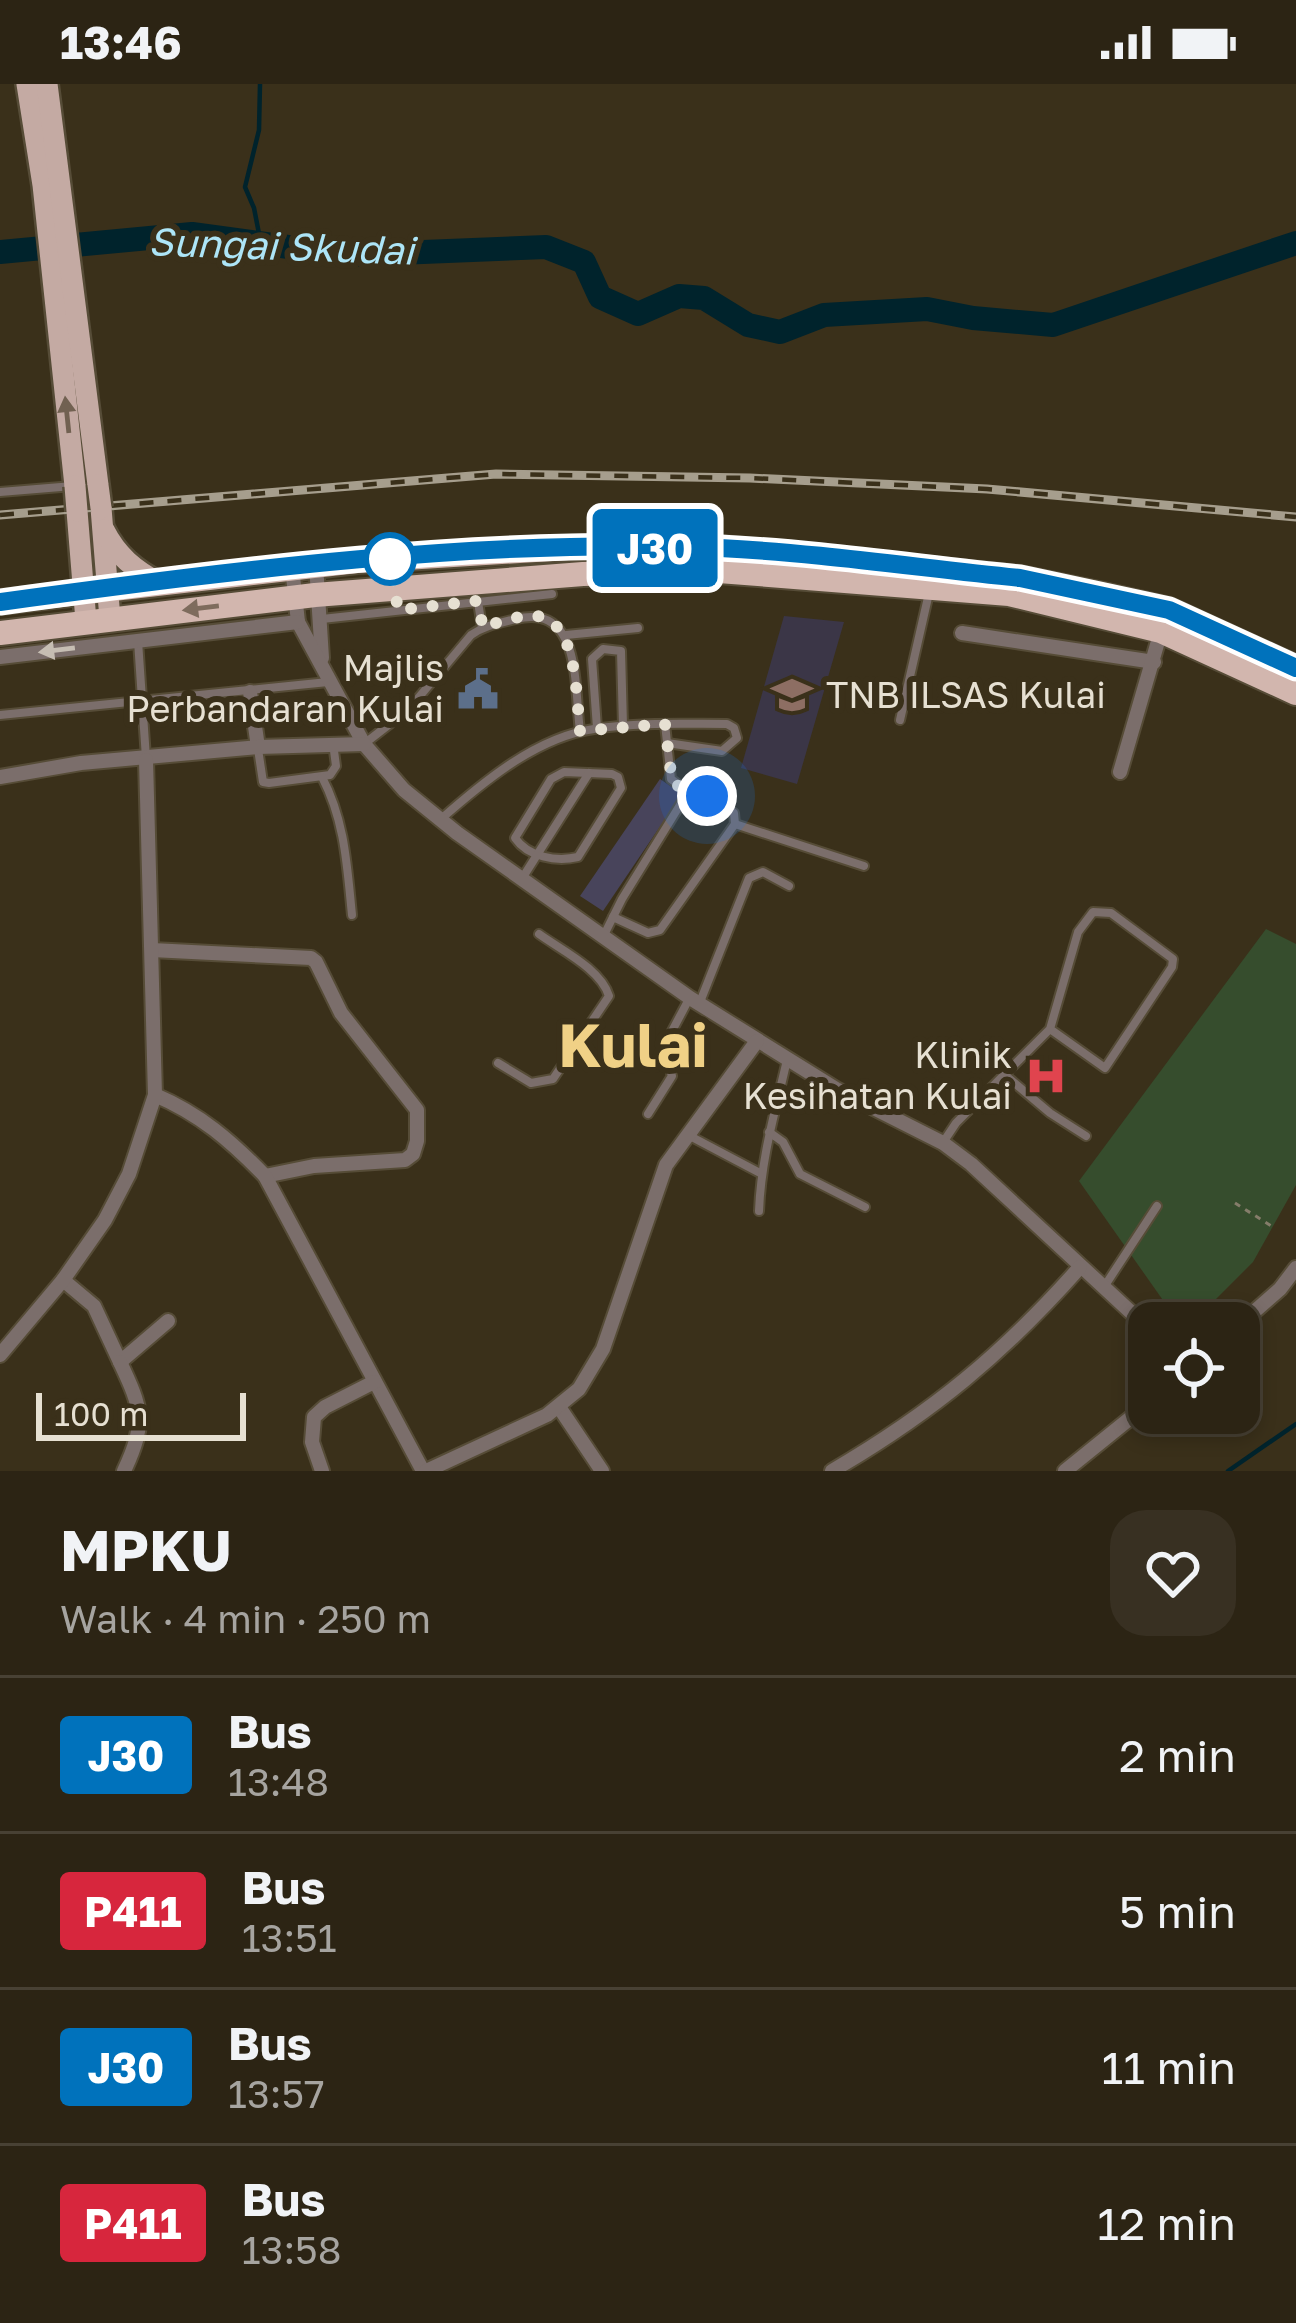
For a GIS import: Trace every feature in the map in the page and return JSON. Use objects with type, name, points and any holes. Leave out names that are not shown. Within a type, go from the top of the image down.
[{"type":"highway","points":[[0,602],[304,566],[584,548],[722,548],[1020,578],[1169,610],[1296,668]]},
{"type":"highway","points":[[0,633],[98,620],[307,608],[583,574],[719,571],[1009,594],[1161,631],[1296,694]]},
{"type":"main road","points":[[27,84],[52,184]]},
{"type":"main road","points":[[46,84],[52,184],[86,485],[121,556],[160,583]]},
{"type":"main road","points":[[86,485],[77,511],[81,550],[95,590]]},
{"type":"main road","points":[[98,620],[95,590],[101,516]]},
{"type":"main road","points":[[42,596],[62,583],[81,550]]},
{"type":"street","points":[[304,566],[307,608],[329,682],[364,744],[404,790],[695,1001],[787,1060],[943,1143],[1128,1310]]},
{"type":"street","points":[[304,566],[307,608],[322,663]]},
{"type":"street","points":[[0,657],[138,640],[307,608]]},
{"type":"street","points":[[1120,772],[1161,631]]},
{"type":"street","points":[[962,633],[1154,662]]},
{"type":"street","points":[[250,692],[258,747]]},
{"type":"street","points":[[0,777],[81,763],[258,747],[364,744]]},
{"type":"street","points":[[0,1355],[63,1280],[105,1220],[129,1174],[154,1095],[146,760]]},
{"type":"street","points":[[152,950],[310,958],[341,1012],[417,1110],[417,1141],[405,1160],[314,1166],[265,1176]]},
{"type":"street","points":[[154,1095],[180,1106],[234,1142],[265,1176],[424,1471],[559,1408],[580,1389],[603,1348],[666,1166],[758,1040]]},
{"type":"street","points":[[832,1471],[944,1400],[995,1358],[1079,1267]]},
{"type":"street","points":[[1260,1307],[1296,1268]]},
{"type":"street","points":[[63,1280],[94,1306],[141,1416],[140,1433],[124,1471]]},
{"type":"street","points":[[120,1362],[168,1321]]},
{"type":"street","points":[[322,1471],[312,1442],[314,1418],[325,1407],[374,1382]]},
{"type":"street","points":[[559,1408],[602,1471]]},
{"type":"street","points":[[1065,1471],[1128,1419]]},
{"type":"lane","points":[[0,493],[86,485]]},
{"type":"lane","points":[[900,720],[930,586]]},
{"type":"lane","points":[[307,608],[478,602],[552,594]]},
{"type":"lane","points":[[478,602],[482,627]]},
{"type":"lane","points":[[364,744],[409,710],[482,627],[532,615],[551,620],[566,635],[580,731]]},
{"type":"lane","points":[[566,635],[638,628]]},
{"type":"lane","points":[[138,640],[146,760]]},
{"type":"lane","points":[[596,728],[592,659],[603,649],[621,651],[623,726]]},
{"type":"lane","points":[[0,715],[329,682]]},
{"type":"lane","points":[[613,917],[648,933],[660,930],[735,824],[734,813],[671,779],[665,724]]},
{"type":"lane","points":[[440,820],[512,765],[580,731],[727,724],[737,738],[722,751],[667,743]]},
{"type":"lane","points":[[258,747],[262,782],[330,775],[336,766],[333,743]]},
{"type":"lane","points":[[522,879],[590,772]]},
{"type":"lane","points":[[590,772],[612,774],[622,783],[583,852],[572,860],[537,856],[515,838],[551,779],[558,773],[590,772]]},
{"type":"lane","points":[[322,777],[344,833],[352,915]]},
{"type":"lane","points":[[604,936],[688,792]]},
{"type":"lane","points":[[735,824],[864,866]]},
{"type":"lane","points":[[648,1114],[672,1076],[663,1048],[695,1001],[749,878],[763,872],[789,886]]},
{"type":"lane","points":[[943,1143],[956,1123],[1050,1029],[1078,932],[1093,912],[1111,913],[1173,959],[1106,1068],[1050,1029]]},
{"type":"lane","points":[[497,1064],[531,1083],[553,1079],[609,996],[597,976],[539,934]]},
{"type":"lane","points":[[759,1211],[760,1173],[787,1060]]},
{"type":"lane","points":[[1005,1076],[1086,1136]]},
{"type":"lane","points":[[769,1132],[783,1142],[800,1174],[865,1207]]},
{"type":"lane","points":[[688,1135],[760,1173]]},
{"type":"lane","points":[[1103,1288],[1156,1205]]},
{"type":"path","points":[[1234,1203],[1273,1227]]},
{"type":"shaded area","name":"TNB ILSAS Kulai","points":[[784,616],[844,622],[797,784],[741,768]]},
{"type":"green space","points":[[1266,929],[1296,944],[1296,1185],[1253,1262],[1213,1302],[1164,1302],[1079,1181]]},
{"type":"building","points":[[660,779],[682,794],[603,911],[580,896]]},
{"type":"waterway","points":[[260,84],[259,130],[245,187],[261,244]]},
{"type":"waterway","name":"Sungai Skudai","points":[[0,252],[192,234],[348,255],[546,247],[584,262],[600,297],[638,314],[679,296],[704,298],[748,325],[780,332],[824,315],[927,309],[1053,325],[1296,243]]},
{"type":"waterway","points":[[1228,1471],[1296,1424]]},
{"type":"railway","points":[[0,515],[496,474],[750,478],[987,489],[1296,517]]},
{"type":"bus line","name":"J30","points":[[0,602],[357,561],[584,548],[722,548],[1062,586],[1169,610],[1296,668]]},
{"type":"place","name":"Majlis Perbandaran Kulai","points":[[478,689]]},
{"type":"place","name":"TNB ILSAS Kulai","points":[[792,695]]},
{"type":"place","name":"Klinik Kesihatan Kulai","points":[[1046,1076]]},
{"type":"district","name":"Kulai","points":[[633,1046]]},
{"type":"route","points":[[390,559],[398,610],[476,601],[482,627],[532,615],[551,620],[566,635],[580,731],[665,724],[672,782],[707,796]]}]
